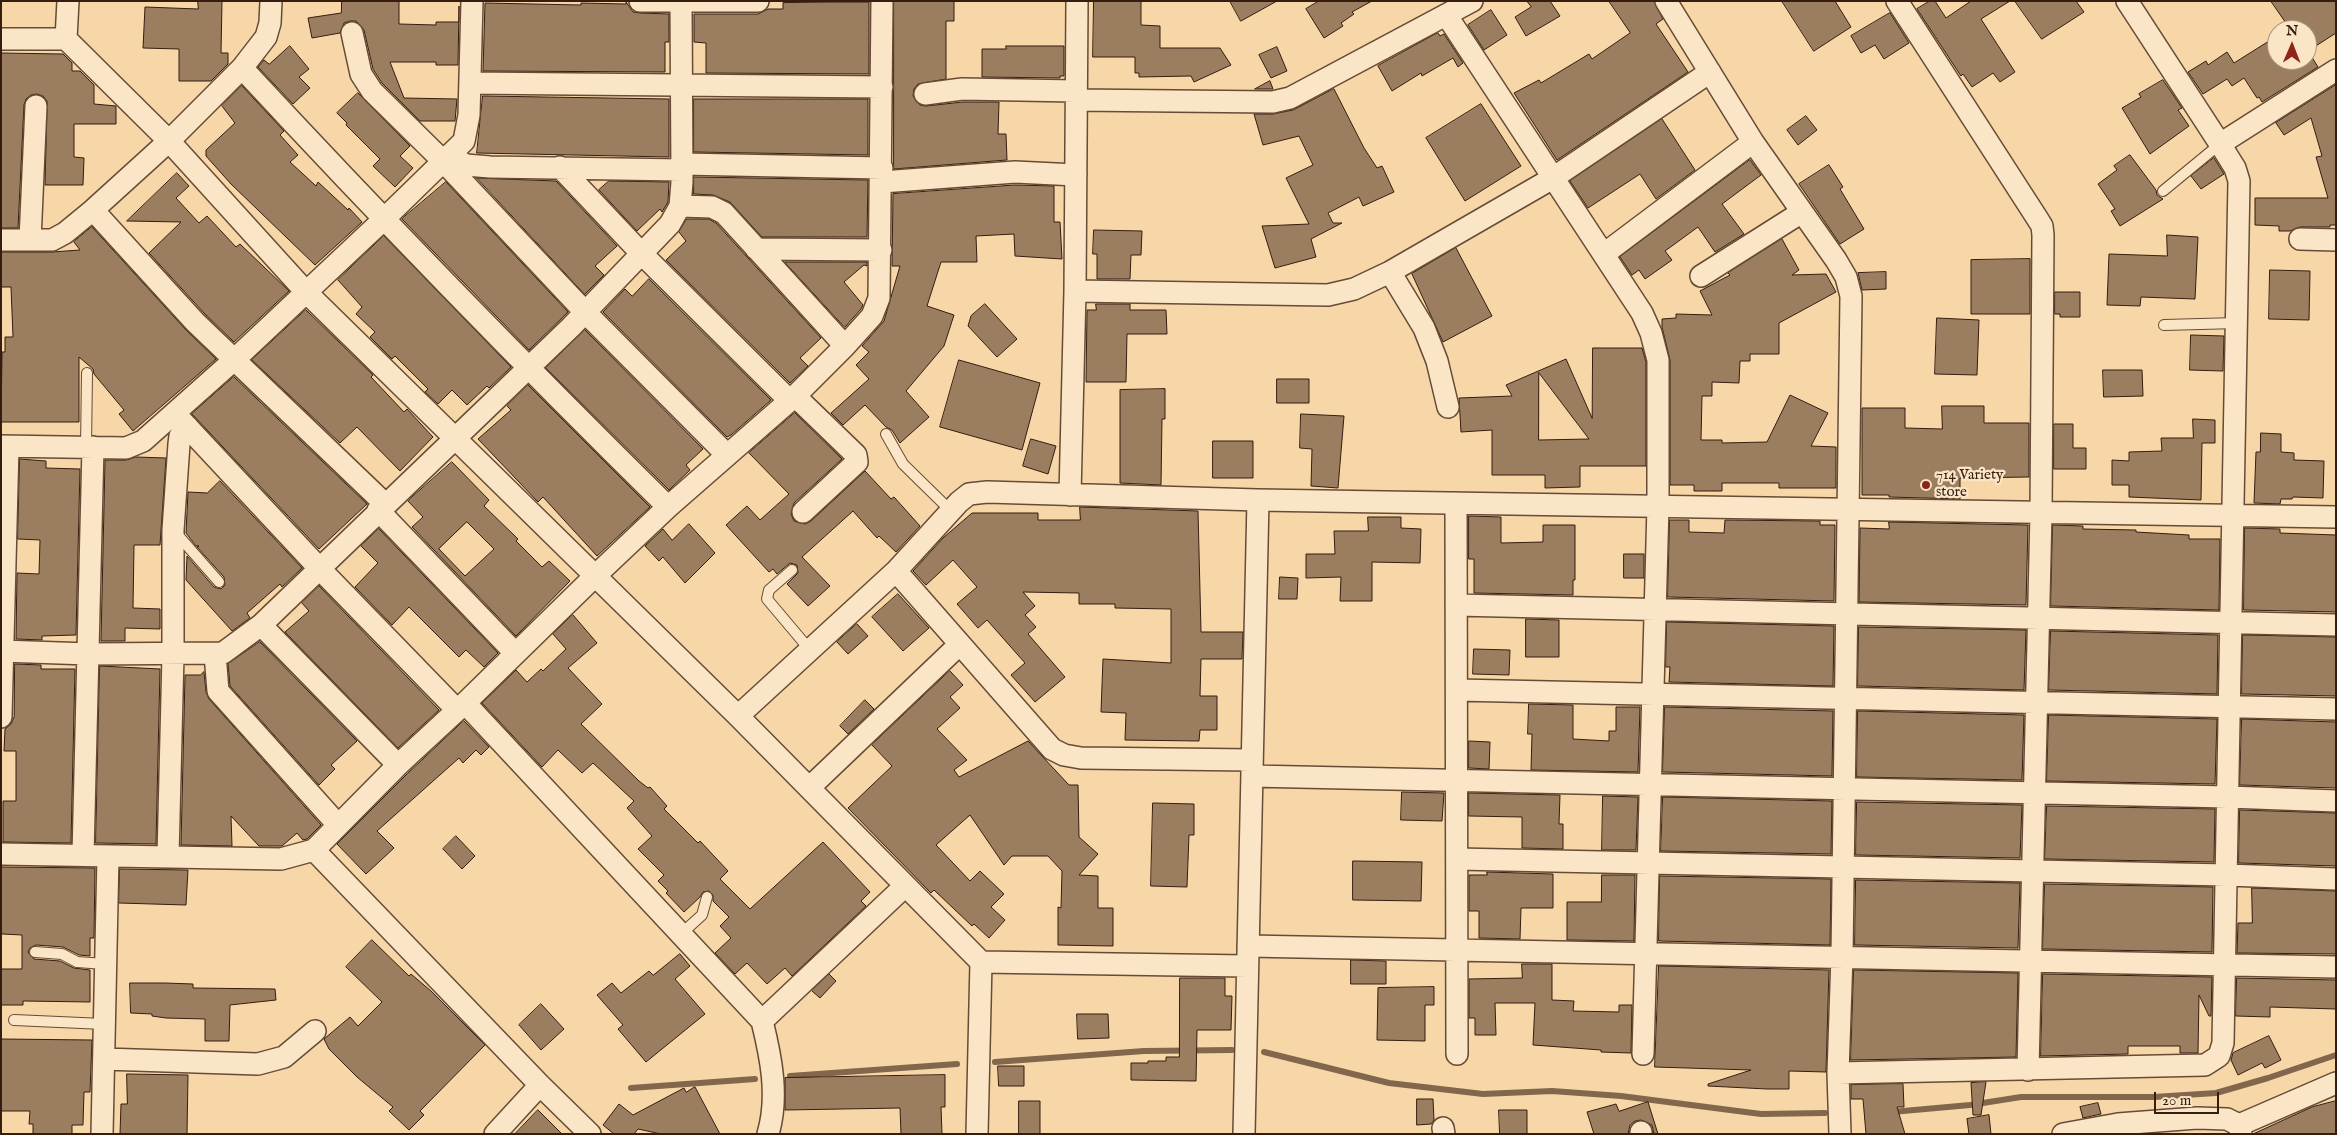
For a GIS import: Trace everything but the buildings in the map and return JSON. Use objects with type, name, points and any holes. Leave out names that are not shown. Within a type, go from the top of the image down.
[{"type":"street","points":[[66,39],[68,1]]},
{"type":"street","points":[[1,240],[52,240],[65,233],[93,210],[169,141],[242,68],[266,37],[270,23],[271,1]]},
{"type":"street","points":[[1,717],[4,447],[126,448],[181,421],[234,360],[464,141],[467,132],[470,83],[472,1]]},
{"type":"street","points":[[640,1],[758,1]]},
{"type":"street","points":[[2,651],[89,654],[215,654],[223,653],[261,625],[585,312],[670,224],[680,206],[682,167],[681,1]]},
{"type":"street","points":[[1,854],[281,859],[314,850],[398,765],[461,707],[595,576],[668,507],[792,398],[845,346],[872,316],[879,298],[882,175],[882,1]]},
{"type":"street","points":[[1070,495],[1075,291],[1077,1]]},
{"type":"street","points":[[1666,1],[1753,142],[1836,260],[1846,277],[1851,296],[1842,956],[1838,1073],[1840,1134]]},
{"type":"street","points":[[1897,1],[2042,226],[2041,513],[2028,1070]]},
{"type":"street","points":[[1838,1073],[2205,1065],[2219,1056],[2223,1043],[2239,181],[2220,144],[2127,1]]},
{"type":"street","points":[[925,94],[962,89],[1076,96],[1273,102],[1290,98],[1457,7],[1553,178],[1642,313],[1651,333],[1658,360],[1658,506],[1643,1054]]},
{"type":"street","points":[[352,33],[362,74],[372,91],[446,158],[585,312],[728,455]]},
{"type":"street","points":[[1,39],[66,39],[169,141],[306,292],[738,716],[981,962],[1457,950],[2336,967]]},
{"type":"street","points":[[242,68],[383,220],[527,368],[668,507]]},
{"type":"street","points":[[2220,144],[2336,70]]},
{"type":"street","points":[[1075,291],[1328,295],[1354,289],[1390,272],[1553,178],[1710,72]]},
{"type":"street","points":[[470,83],[882,87]]},
{"type":"street","points":[[30,240],[36,106]]},
{"type":"street","points":[[1604,254],[1753,142]]},
{"type":"street","points":[[446,158],[466,165],[682,167],[882,175],[1016,172],[1076,175]]},
{"type":"street","points":[[560,167],[641,253],[792,398],[856,455],[858,462],[803,512]]},
{"type":"street","points":[[680,206],[712,207],[724,213],[845,346]]},
{"type":"street","points":[[93,210],[194,322],[381,507],[515,653]]},
{"type":"street","points":[[1701,276],[1802,212]]},
{"type":"street","points":[[2300,239],[2336,240]]},
{"type":"street","points":[[756,249],[881,250]]},
{"type":"street","points":[[1390,272],[1424,328],[1437,361],[1448,407]]},
{"type":"street","points":[[168,857],[173,655],[173,530],[181,421]]},
{"type":"street","points":[[181,421],[319,568],[461,707],[681,934],[762,1021],[771,1056],[773,1087],[772,1119],[768,1134]]},
{"type":"street","points":[[83,856],[89,654],[89,447]]},
{"type":"street","points":[[738,716],[896,571],[969,494],[987,492],[1258,500],[2336,517]]},
{"type":"street","points":[[1244,1134],[1258,500]]},
{"type":"street","points":[[1456,503],[1457,1054]]},
{"type":"street","points":[[896,571],[1052,749],[1064,755],[1081,758],[1457,779],[2336,801]]},
{"type":"street","points":[[1456,605],[2336,624]]},
{"type":"street","points":[[261,625],[398,765]]},
{"type":"street","points":[[808,788],[960,644]]},
{"type":"street","points":[[215,654],[218,691],[338,825]]},
{"type":"street","points":[[1457,690],[2336,709]]},
{"type":"street","points":[[314,850],[540,1085],[590,1134]]},
{"type":"street","points":[[102,1134],[108,856]]},
{"type":"street","points":[[1457,859],[2227,875],[2336,879]]},
{"type":"street","points":[[762,1021],[905,886]]},
{"type":"street","points":[[977,1134],[981,962]]},
{"type":"street","points":[[104,1060],[258,1064],[284,1056],[315,1031]]},
{"type":"street","points":[[2063,1134],[2118,1124],[2196,1118],[2227,1119],[2240,1130],[2336,1083]]},
{"type":"street","points":[[495,1134],[540,1085]]},
{"type":"lane","points":[[2162,192],[2220,144]]},
{"type":"lane","points":[[2164,325],[2237,323]]},
{"type":"lane","points":[[87,374],[89,447]]},
{"type":"lane","points":[[886,434],[903,464],[951,511]]},
{"type":"lane","points":[[173,530],[219,582]]},
{"type":"lane","points":[[792,570],[769,590],[767,599],[810,650]]},
{"type":"lane","points":[[681,934],[702,915],[707,897]]},
{"type":"lane","points":[[35,952],[62,954],[78,962],[106,964]]},
{"type":"lane","points":[[14,1020],[104,1024]]},
{"type":"waterway","points":[[995,1062],[1144,1051],[1232,1050]]},
{"type":"waterway","points":[[1264,1052],[1389,1083],[1483,1094],[1552,1091],[1621,1096],[1761,1114],[1825,1113]]},
{"type":"waterway","points":[[1892,1112],[1970,1105],[2021,1097],[2154,1097],[2216,1093],[2336,1055]]},
{"type":"waterway","points":[[790,1076],[957,1064]]},
{"type":"waterway","points":[[631,1088],[755,1079]]},
{"type":"place","name":"714 Variety store","points":[[1926,485]]}]
